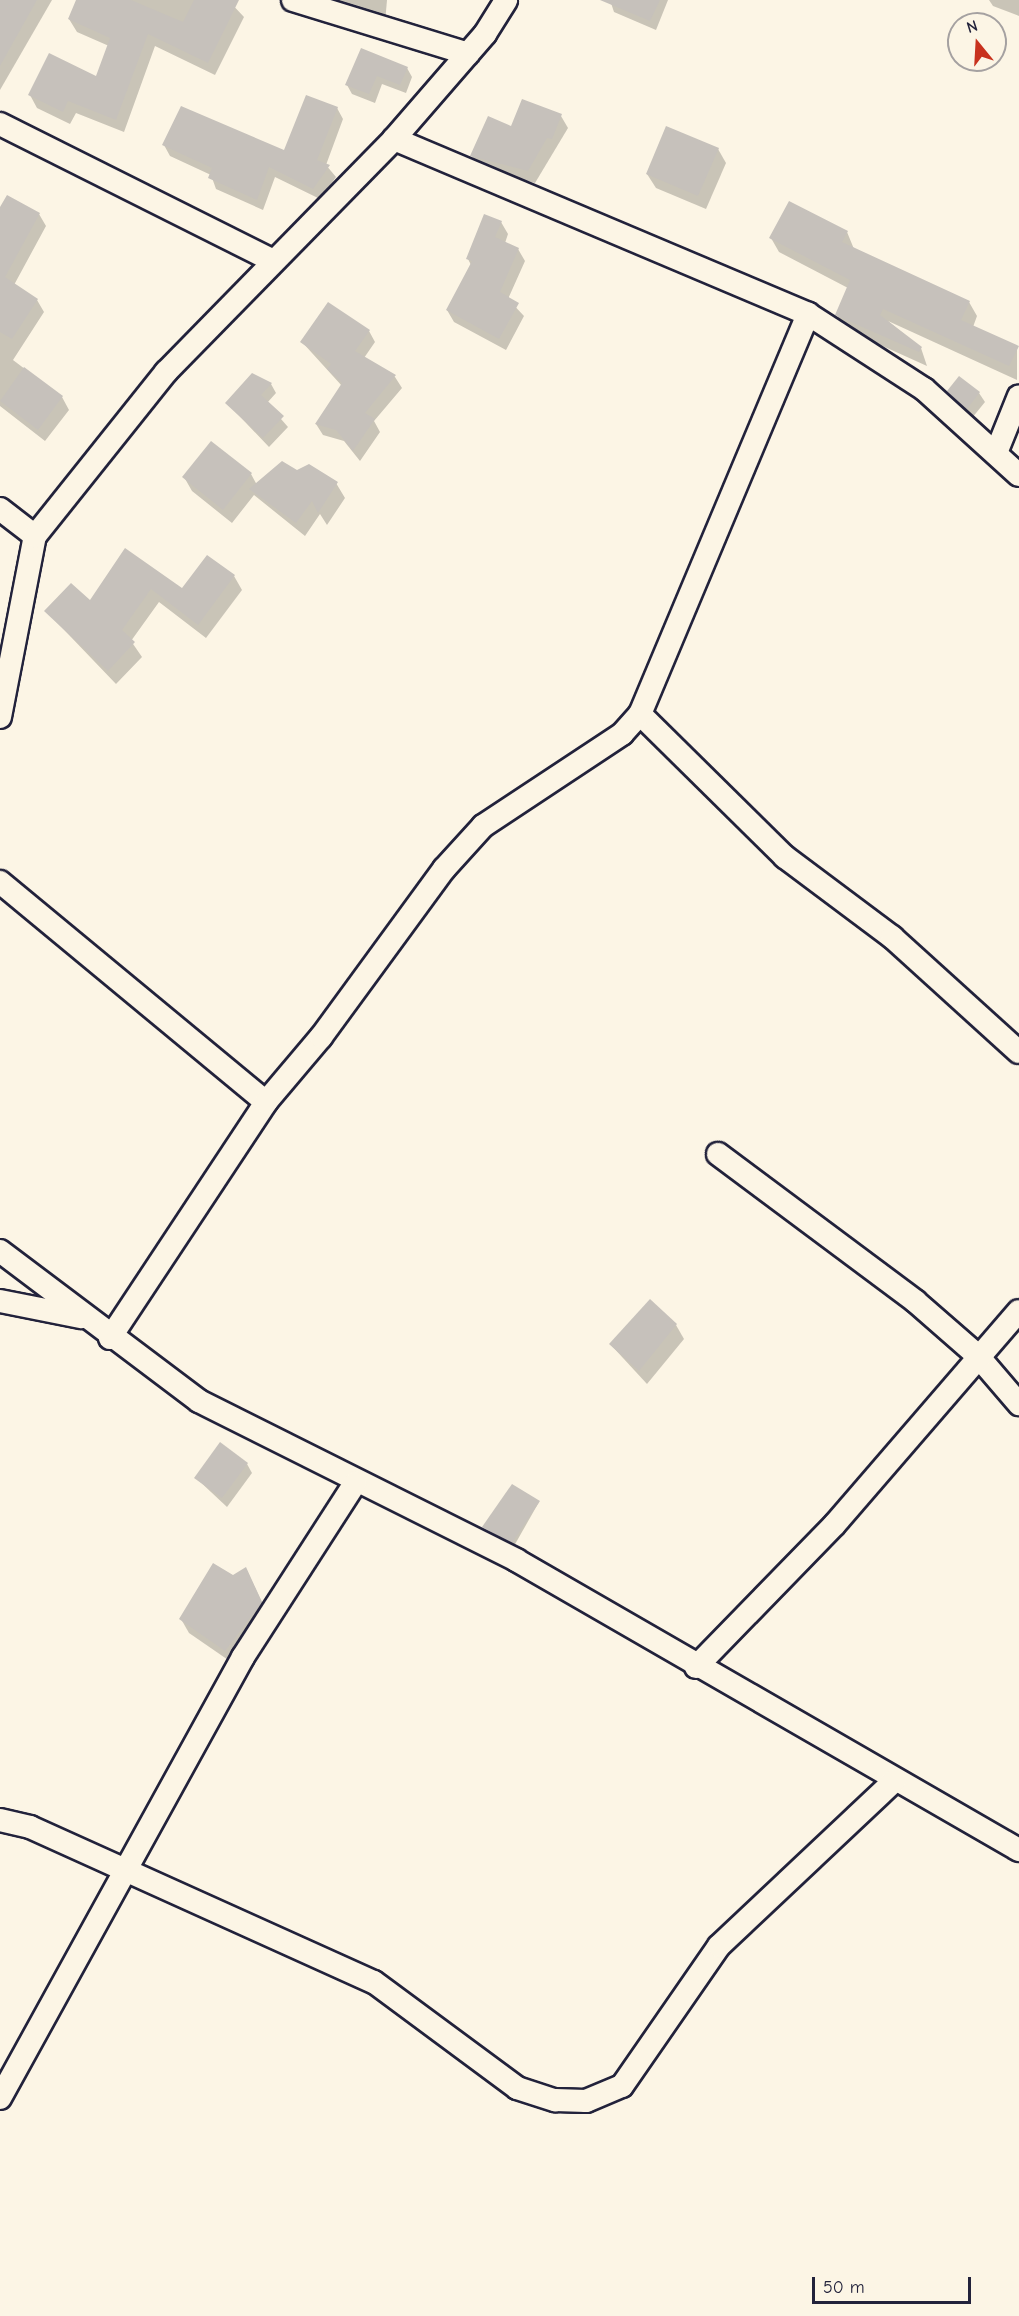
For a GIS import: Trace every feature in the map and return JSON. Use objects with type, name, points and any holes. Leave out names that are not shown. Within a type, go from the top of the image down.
[{"type":"street","points":[[293,0],[468,54]]},
{"type":"street","points":[[0,717],[35,536],[166,372],[272,260],[394,139],[468,54],[506,0]]},
{"type":"street","points":[[2,129],[272,260]]},
{"type":"street","points":[[394,139],[808,314],[924,389],[1019,475]]},
{"type":"street","points":[[110,1338],[266,1102],[483,826],[622,734],[640,714],[808,314]]},
{"type":"street","points":[[996,453],[1019,396]]},
{"type":"street","points":[[0,509],[35,536]]},
{"type":"street","points":[[640,714],[785,856],[892,937],[1019,1052]]},
{"type":"street","points":[[0,882],[266,1102]]},
{"type":"street","points":[[718,1154],[858,1254],[977,1354],[1019,1404]]},
{"type":"street","points":[[0,1251],[110,1338],[199,1401],[354,1483],[516,1560],[696,1667],[1019,1850]]},
{"type":"street","points":[[0,1301],[85,1318]]},
{"type":"street","points":[[696,1667],[835,1524],[977,1354],[1019,1311]]},
{"type":"street","points":[[0,2098],[243,1656],[354,1483]]},
{"type":"street","points":[[0,1820],[30,1827],[374,1982],[517,2088],[555,2100],[586,2101],[622,2086],[719,1946],[813,1863],[895,1780]]},
{"type":"building","points":[[0,0],[37,0],[0,66]]},
{"type":"building","points":[[76,0],[131,0],[183,22],[194,0],[239,0],[208,63],[148,34],[116,120],[68,101],[63,112],[28,95],[49,53],[96,76],[110,38],[68,19]]},
{"type":"building","points":[[600,0],[660,0],[650,21]]},
{"type":"building","points":[[361,48],[408,67],[400,85],[377,76],[369,94],[345,85]]},
{"type":"building","points":[[306,95],[338,107],[317,160],[330,165],[313,189],[269,167],[257,200],[208,178],[212,168],[162,145],[181,106],[284,150]]},
{"type":"building","points":[[522,99],[562,114],[552,139],[547,138],[528,171],[470,156],[488,116],[511,126]]},
{"type":"building","points":[[666,126],[719,148],[698,196],[646,174]]},
{"type":"building","points":[[7,195],[40,213],[5,277],[38,299],[12,339],[0,332],[0,207]]},
{"type":"building","points":[[789,201],[848,231],[842,242],[970,301],[961,320],[1019,346],[1009,366],[883,309],[880,315],[922,347],[919,352],[835,315],[850,280],[769,238]]},
{"type":"building","points":[[484,214],[502,221],[495,237],[519,248],[500,292],[519,303],[499,339],[446,310],[472,261],[466,259]]},
{"type":"building","points":[[328,302],[370,330],[355,351],[396,375],[365,413],[375,419],[353,451],[336,430],[315,424],[342,383],[327,369],[331,364],[300,342]]},
{"type":"building","points":[[24,367],[63,396],[38,430],[0,401]]},
{"type":"building","points":[[252,373],[272,383],[261,395],[284,416],[263,438],[225,403]]},
{"type":"building","points":[[959,376],[980,392],[967,409],[947,391]]},
{"type":"building","points":[[211,441],[252,473],[223,510],[182,477]]},
{"type":"building","points":[[282,461],[297,470],[309,464],[338,482],[318,513],[312,501],[296,523],[249,489]]},
{"type":"building","points":[[125,548],[182,588],[207,555],[235,575],[198,625],[151,589],[122,630],[135,642],[108,671],[44,611],[71,583],[90,600]]},
{"type":"building","points":[[650,1299],[677,1324],[639,1371],[609,1344]]},
{"type":"building","points":[[220,1442],[248,1463],[222,1498],[194,1478]]},
{"type":"building","points":[[512,1484],[540,1501],[512,1543],[482,1527]]},
{"type":"building","points":[[213,1563],[233,1575],[246,1567],[262,1602],[225,1651],[179,1619]]}]
